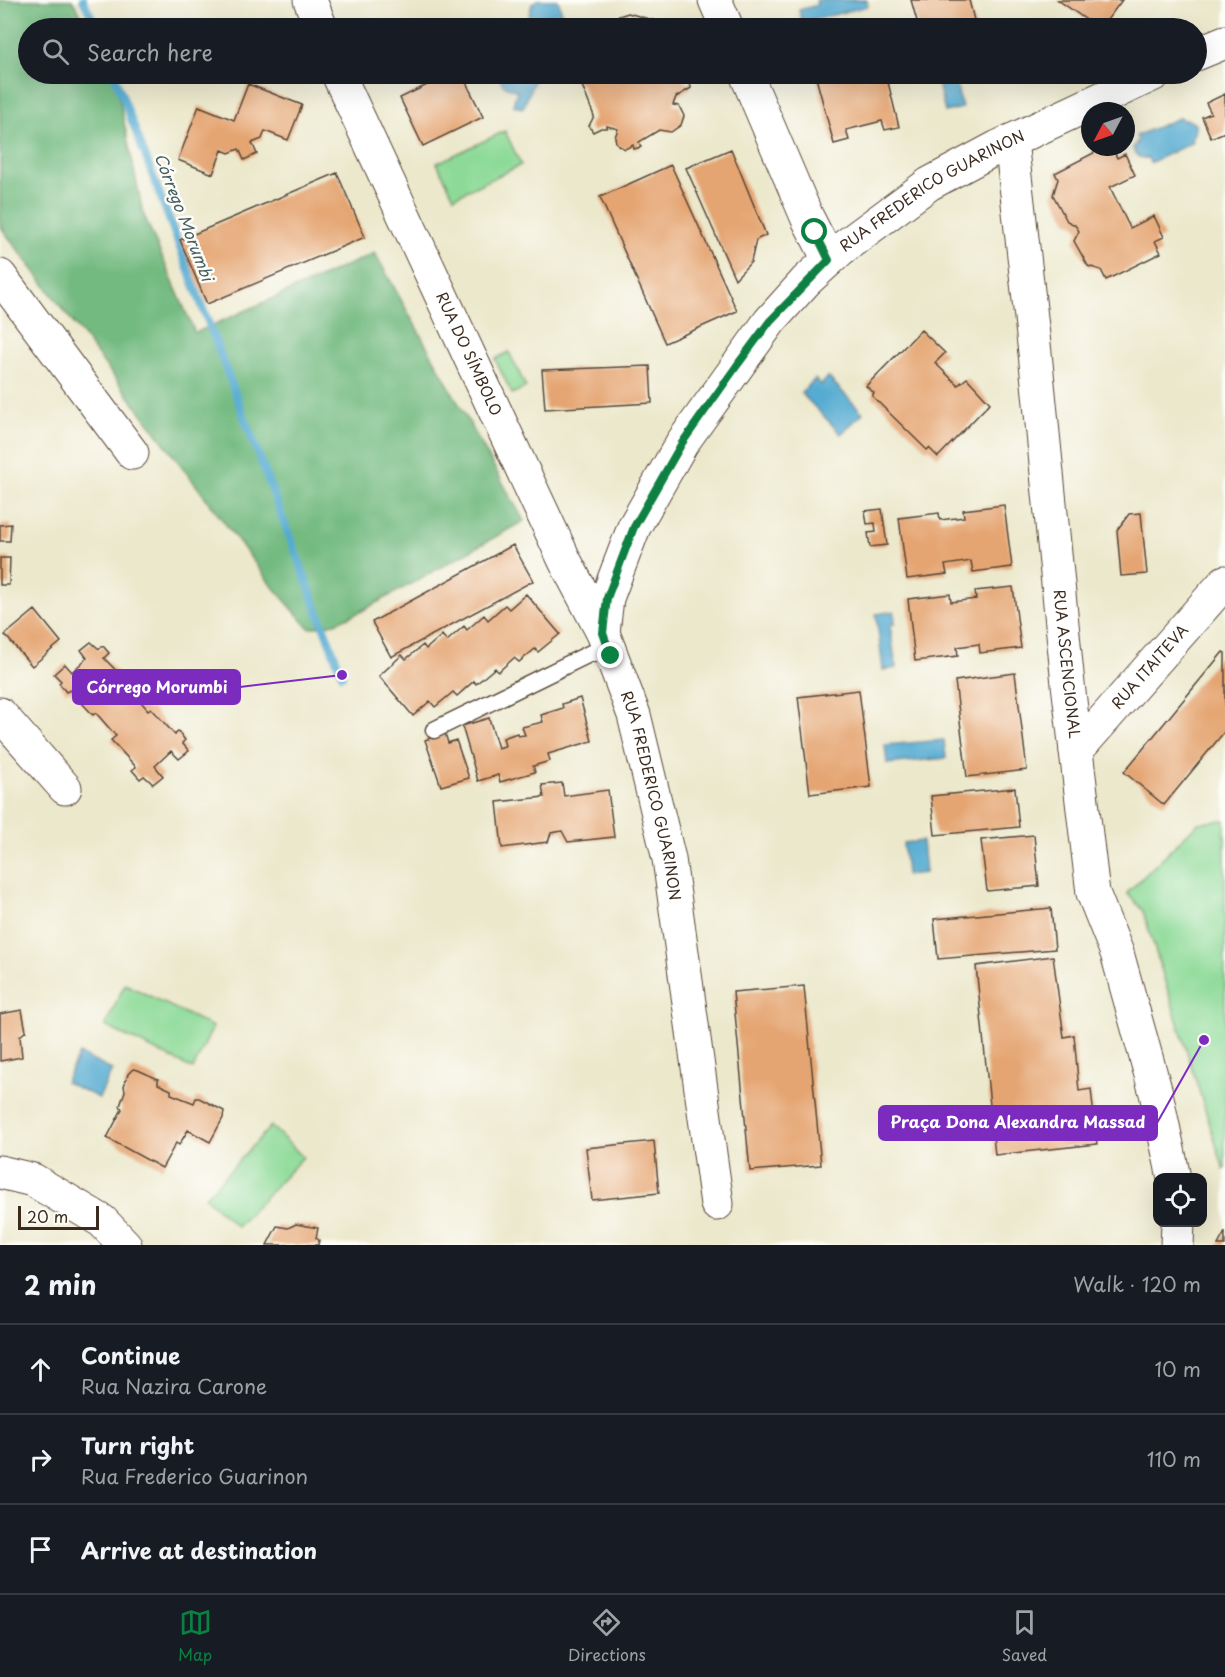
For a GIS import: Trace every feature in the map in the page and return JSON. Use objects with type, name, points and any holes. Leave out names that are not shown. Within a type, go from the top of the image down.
[{"type":"street","points":[[310,0],[317,18]]},
{"type":"street","points":[[715,0],[723,18]]},
{"type":"street","points":[[1207,50],[1225,42]]},
{"type":"street","name":"RUA DO SÍMBOLO","points":[[343,84],[565,561],[607,644]]},
{"type":"street","points":[[750,84],[807,217],[829,260]]},
{"type":"street","name":"RUA FREDERICO GUARINON","points":[[717,1204],[669,859],[634,715],[607,644],[607,598],[634,527],[682,443],[770,321],[840,249],[929,184],[966,163],[1133,84]]},
{"type":"street","name":"RUA ASCENCIONAL","points":[[1011,141],[1093,893],[1117,953],[1156,1093],[1173,1173]]},
{"type":"street","points":[[0,276],[132,453]]},
{"type":"street","name":"RUA ITAITEVA","points":[[1076,751],[1225,582]]},
{"type":"street","points":[[0,714],[65,788]]},
{"type":"street","points":[[0,1172],[33,1180],[102,1221],[125,1245]]},
{"type":"street","points":[[1177,1245],[1178,1227]]},
{"type":"lane","points":[[434,730],[607,644]]},
{"type":"green space","points":[[0,0],[72,0],[83,18],[18,18],[18,84],[116,84],[143,213],[195,333],[375,253],[524,521],[360,612],[335,623],[309,628],[273,587],[0,226]]},
{"type":"green space","points":[[505,131],[521,165],[454,197],[437,163]]},
{"type":"green space","points":[[509,352],[526,387],[512,394],[495,359]]},
{"type":"green space","points":[[1225,820],[1224,1170],[1143,911],[1127,893],[1198,823]]},
{"type":"green space","points":[[125,984],[213,1027],[193,1069],[105,1026]]},
{"type":"green space","points":[[271,1126],[303,1157],[237,1227],[205,1197]]},
{"type":"water","points":[[537,0],[558,0],[562,13],[561,18],[530,18],[532,4]]},
{"type":"water","points":[[816,0],[867,0],[868,6],[821,18],[801,18],[799,10],[817,5]]},
{"type":"water","points":[[533,84],[524,106],[521,108],[513,105],[517,91],[503,85]]},
{"type":"water","points":[[938,84],[956,84],[962,108],[945,112]]},
{"type":"water","points":[[1181,117],[1183,121],[1187,119],[1195,124],[1196,130],[1191,138],[1193,142],[1150,163],[1148,158],[1136,155],[1135,145],[1138,140],[1136,136]]},
{"type":"water","points":[[828,377],[863,413],[841,434],[801,393],[815,379],[821,385]]},
{"type":"water","points":[[894,611],[895,624],[890,625],[896,668],[883,670],[876,614]]},
{"type":"water","points":[[944,740],[946,758],[887,764],[885,745]]},
{"type":"water","points":[[922,841],[925,873],[906,875],[903,843]]},
{"type":"water","points":[[79,1054],[112,1070],[99,1098],[65,1082]]},
{"type":"building","points":[[911,0],[969,0],[974,18],[916,18]]},
{"type":"building","points":[[1058,0],[1122,0],[1108,18],[1084,18]]},
{"type":"building","points":[[628,13],[645,18],[615,18]]},
{"type":"building","points":[[248,84],[302,105],[288,140],[265,131],[262,139],[252,143],[257,154],[244,160],[239,149],[229,153],[222,150],[213,174],[178,160],[199,106],[234,120]]},
{"type":"building","points":[[429,84],[467,84],[483,117],[423,146],[400,98]]},
{"type":"building","points":[[581,84],[690,84],[691,88],[676,97],[673,105],[679,106],[684,116],[681,125],[671,132],[659,130],[639,142],[641,147],[634,149],[633,145],[625,149],[619,146],[615,137],[618,129],[607,126],[607,128],[593,132],[589,126],[594,116]]},
{"type":"building","points":[[818,84],[888,84],[899,127],[885,130],[882,121],[846,130],[849,140],[834,144]]},
{"type":"building","points":[[1225,94],[1225,132],[1211,138],[1202,117],[1211,113],[1206,103]]},
{"type":"building","points":[[731,149],[766,235],[756,240],[751,262],[735,279],[686,168]]},
{"type":"building","points":[[1088,156],[1116,156],[1117,158],[1126,156],[1135,175],[1110,187],[1130,228],[1154,216],[1164,237],[1155,241],[1161,253],[1106,280],[1101,270],[1088,266],[1074,241],[1079,231],[1075,225],[1067,221],[1053,195],[1058,179],[1055,173]]},
{"type":"building","points":[[671,165],[737,311],[665,343],[600,197]]},
{"type":"building","points":[[337,173],[365,237],[207,304],[180,240]]},
{"type":"building","points":[[921,330],[945,353],[935,363],[958,385],[967,378],[990,403],[938,457],[929,448],[927,450],[872,396],[874,393],[866,386]]},
{"type":"building","points":[[650,366],[652,403],[545,409],[542,370]]},
{"type":"building","points":[[1004,505],[1012,567],[973,572],[971,561],[945,565],[947,574],[907,579],[899,518],[939,513],[940,520],[964,517],[963,510]]},
{"type":"building","points":[[882,509],[887,545],[870,547],[868,533],[876,532],[875,523],[867,524],[865,511]]},
{"type":"building","points":[[1141,513],[1147,574],[1121,576],[1117,530],[1129,514]]},
{"type":"building","points":[[11,524],[10,541],[0,541],[0,525]]},
{"type":"building","points":[[513,545],[533,581],[391,657],[372,622]]},
{"type":"building","points":[[0,558],[10,558],[9,585],[0,585]]},
{"type":"building","points":[[1013,587],[1021,648],[980,653],[979,644],[957,647],[958,656],[915,661],[908,599],[950,594],[951,602],[976,599],[975,591]]},
{"type":"building","points":[[526,594],[560,634],[538,652],[535,649],[519,662],[514,658],[498,672],[495,668],[476,684],[474,681],[457,696],[453,692],[435,707],[430,701],[413,716],[379,676],[402,655],[406,659],[423,645],[426,649],[442,635],[447,641],[464,626],[467,630],[484,615],[488,620],[505,605],[509,609]]},
{"type":"building","points":[[35,610],[61,642],[32,666],[5,635]]},
{"type":"building","points":[[91,642],[99,649],[103,646],[109,653],[104,658],[130,685],[128,687],[148,710],[151,708],[175,735],[178,731],[185,740],[182,743],[189,751],[179,759],[171,751],[155,766],[163,776],[153,784],[144,776],[140,779],[132,770],[136,767],[111,740],[116,736],[96,713],[93,715],[70,690],[66,692],[59,683],[61,681],[54,674],[65,664],[72,672],[87,658],[81,650]]},
{"type":"building","points":[[1223,652],[1225,653],[1225,731],[1164,805],[1124,772]]},
{"type":"building","points":[[1015,673],[1027,770],[967,777],[955,681]]},
{"type":"building","points":[[859,690],[871,787],[810,794],[798,697]]},
{"type":"building","points":[[580,698],[592,741],[548,754],[550,761],[533,766],[535,772],[500,782],[498,775],[478,781],[462,726],[489,718],[498,748],[505,746],[503,738],[517,733],[518,736],[525,735],[522,727],[543,722],[541,715],[563,708],[562,704]]},
{"type":"building","points":[[445,733],[448,743],[456,740],[469,778],[441,786],[425,740]]},
{"type":"building","points":[[562,783],[564,796],[608,790],[614,837],[568,842],[562,831],[551,833],[548,842],[502,848],[497,802],[544,797],[542,785]]},
{"type":"building","points":[[1015,788],[1019,827],[935,835],[931,796]]},
{"type":"building","points":[[1034,835],[1039,886],[987,891],[981,840]]},
{"type":"building","points":[[1051,908],[1055,949],[938,959],[934,919]]},
{"type":"building","points":[[1053,956],[1064,1037],[1074,1035],[1079,1091],[1091,1089],[1097,1144],[995,1155],[976,966]]},
{"type":"building","points":[[804,986],[821,1165],[750,1171],[733,992]]},
{"type":"building","points":[[22,1010],[26,1031],[20,1036],[22,1057],[0,1061],[0,1014]]},
{"type":"building","points":[[133,1069],[158,1079],[158,1084],[171,1090],[171,1094],[194,1103],[196,1098],[199,1098],[224,1111],[223,1118],[210,1142],[188,1130],[179,1145],[176,1143],[162,1168],[107,1138],[122,1109],[120,1106],[125,1091],[124,1086],[128,1074]]},
{"type":"building","points":[[654,1141],[659,1193],[592,1200],[586,1148]]},
{"type":"building","points":[[296,1224],[318,1228],[316,1238],[319,1240],[318,1245],[267,1245],[277,1226],[288,1228]]},
{"type":"building","points":[[1225,1232],[1225,1245],[1218,1245]]},
{"type":"waterway","name":"Córrego Morumbi","points":[[83,0],[92,18]]},
{"type":"waterway","name":"Córrego Morumbi","points":[[118,84],[342,675]]},
{"type":"place","name":"Córrego Morumbi","points":[[342,675]]},
{"type":"place","name":"Praça Dona Alexandra Massad","points":[[1204,1040]]},
{"type":"route","points":[[611,656],[603,633],[607,598],[634,527],[682,443],[738,364],[770,321],[806,281],[829,260],[815,232]]}]
